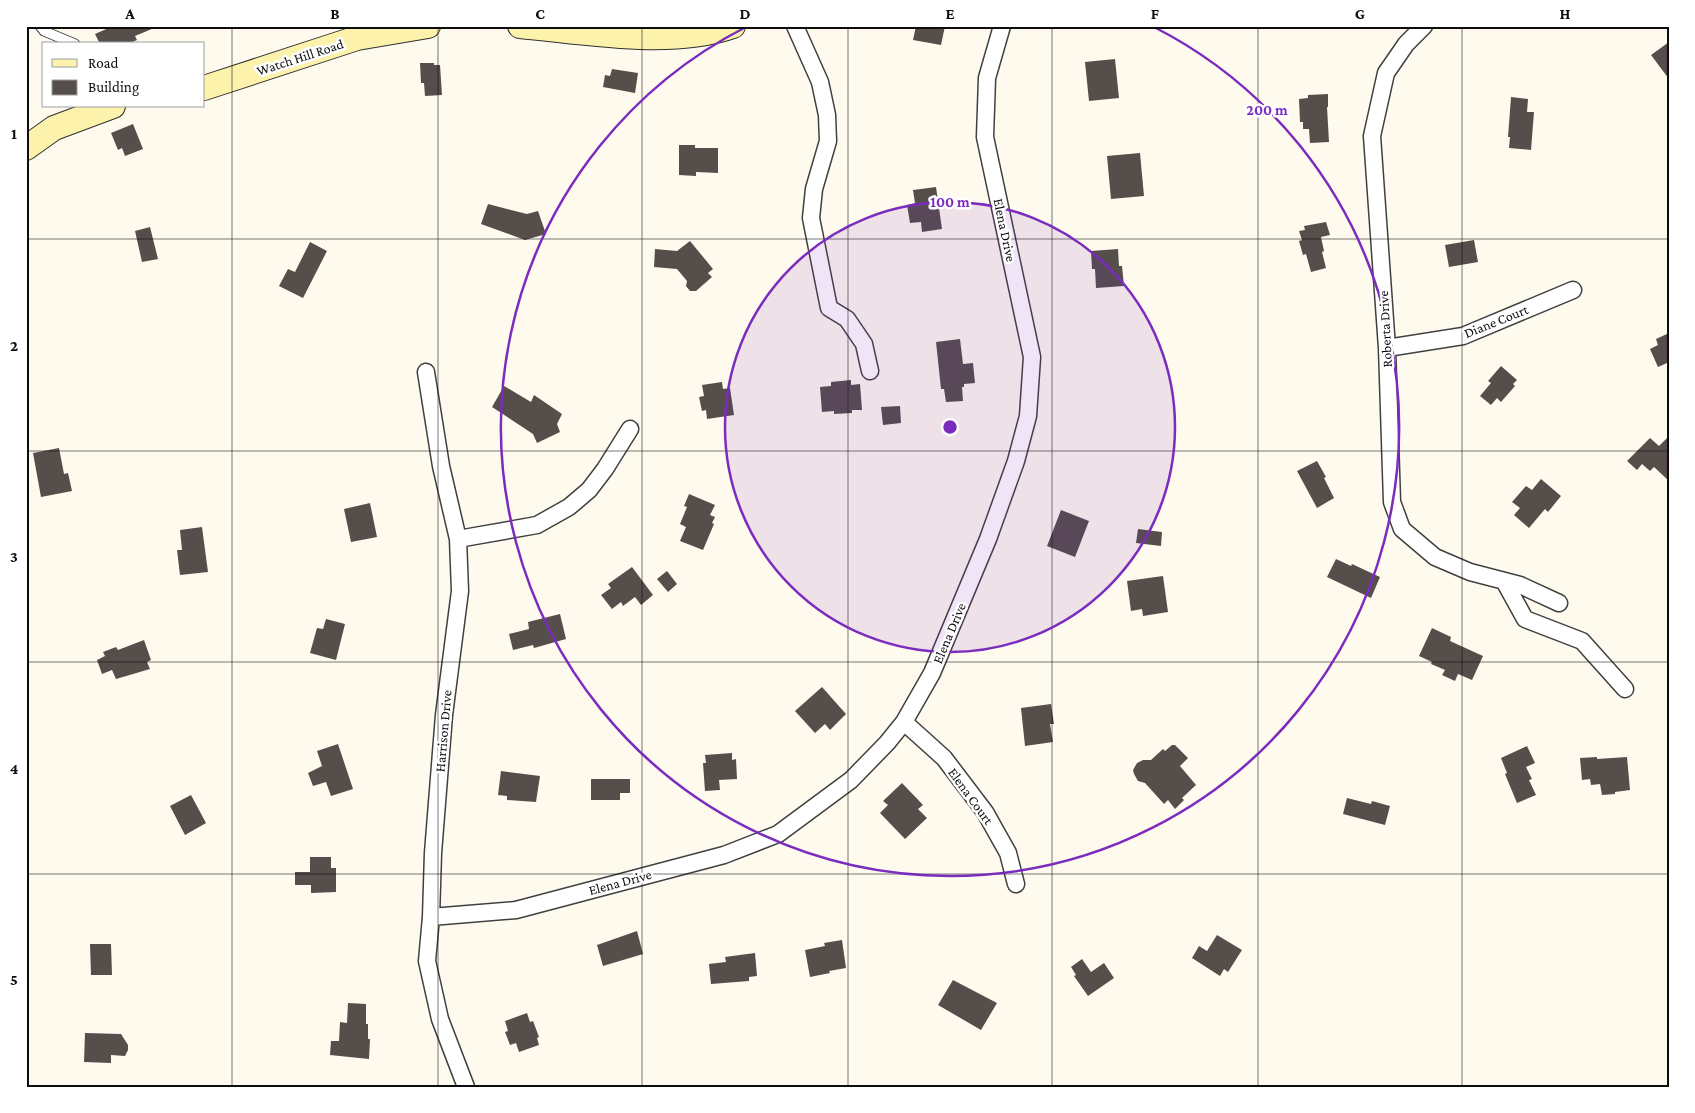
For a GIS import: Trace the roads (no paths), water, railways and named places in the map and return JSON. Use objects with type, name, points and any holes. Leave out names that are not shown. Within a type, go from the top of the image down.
[{"type":"street","name":"Watch Hill Road","points":[[205,88],[357,38],[428,26]]},
{"type":"street","points":[[520,26],[636,37],[682,37],[715,32],[733,26]]},
{"type":"street","points":[[795,26],[820,82],[827,115],[828,141],[814,189],[811,218],[829,308],[847,319],[864,344],[870,371]]},
{"type":"street","name":"Elena Drive","points":[[431,917],[516,910],[724,855],[778,834],[851,780],[888,743],[904,722],[932,673],[988,539],[1016,461],[1028,416],[1032,356],[985,137],[987,78],[1002,26]]},
{"type":"street","name":"Roberta Drive","points":[[1424,26],[1406,44],[1386,74],[1372,136],[1387,348],[1392,502],[1402,530],[1435,557],[1470,572],[1520,585],[1559,602]]},
{"type":"street","points":[[28,142],[54,128],[108,108]]},
{"type":"street","name":"Diane Court","points":[[1387,348],[1463,336],[1573,290]]},
{"type":"street","name":"Harrison Drive","points":[[426,372],[441,466],[458,539],[460,591],[443,724],[427,960],[440,1019],[466,1087]]},
{"type":"street","points":[[458,539],[537,525],[569,507],[589,490],[630,429]]},
{"type":"street","points":[[1504,581],[1525,619],[1582,641],[1625,689]]},
{"type":"street","name":"Elena Court","points":[[904,722],[944,758],[985,812],[1008,853],[1016,884]]},
{"type":"lane","points":[[40,26],[44,31],[70,42]]}]
